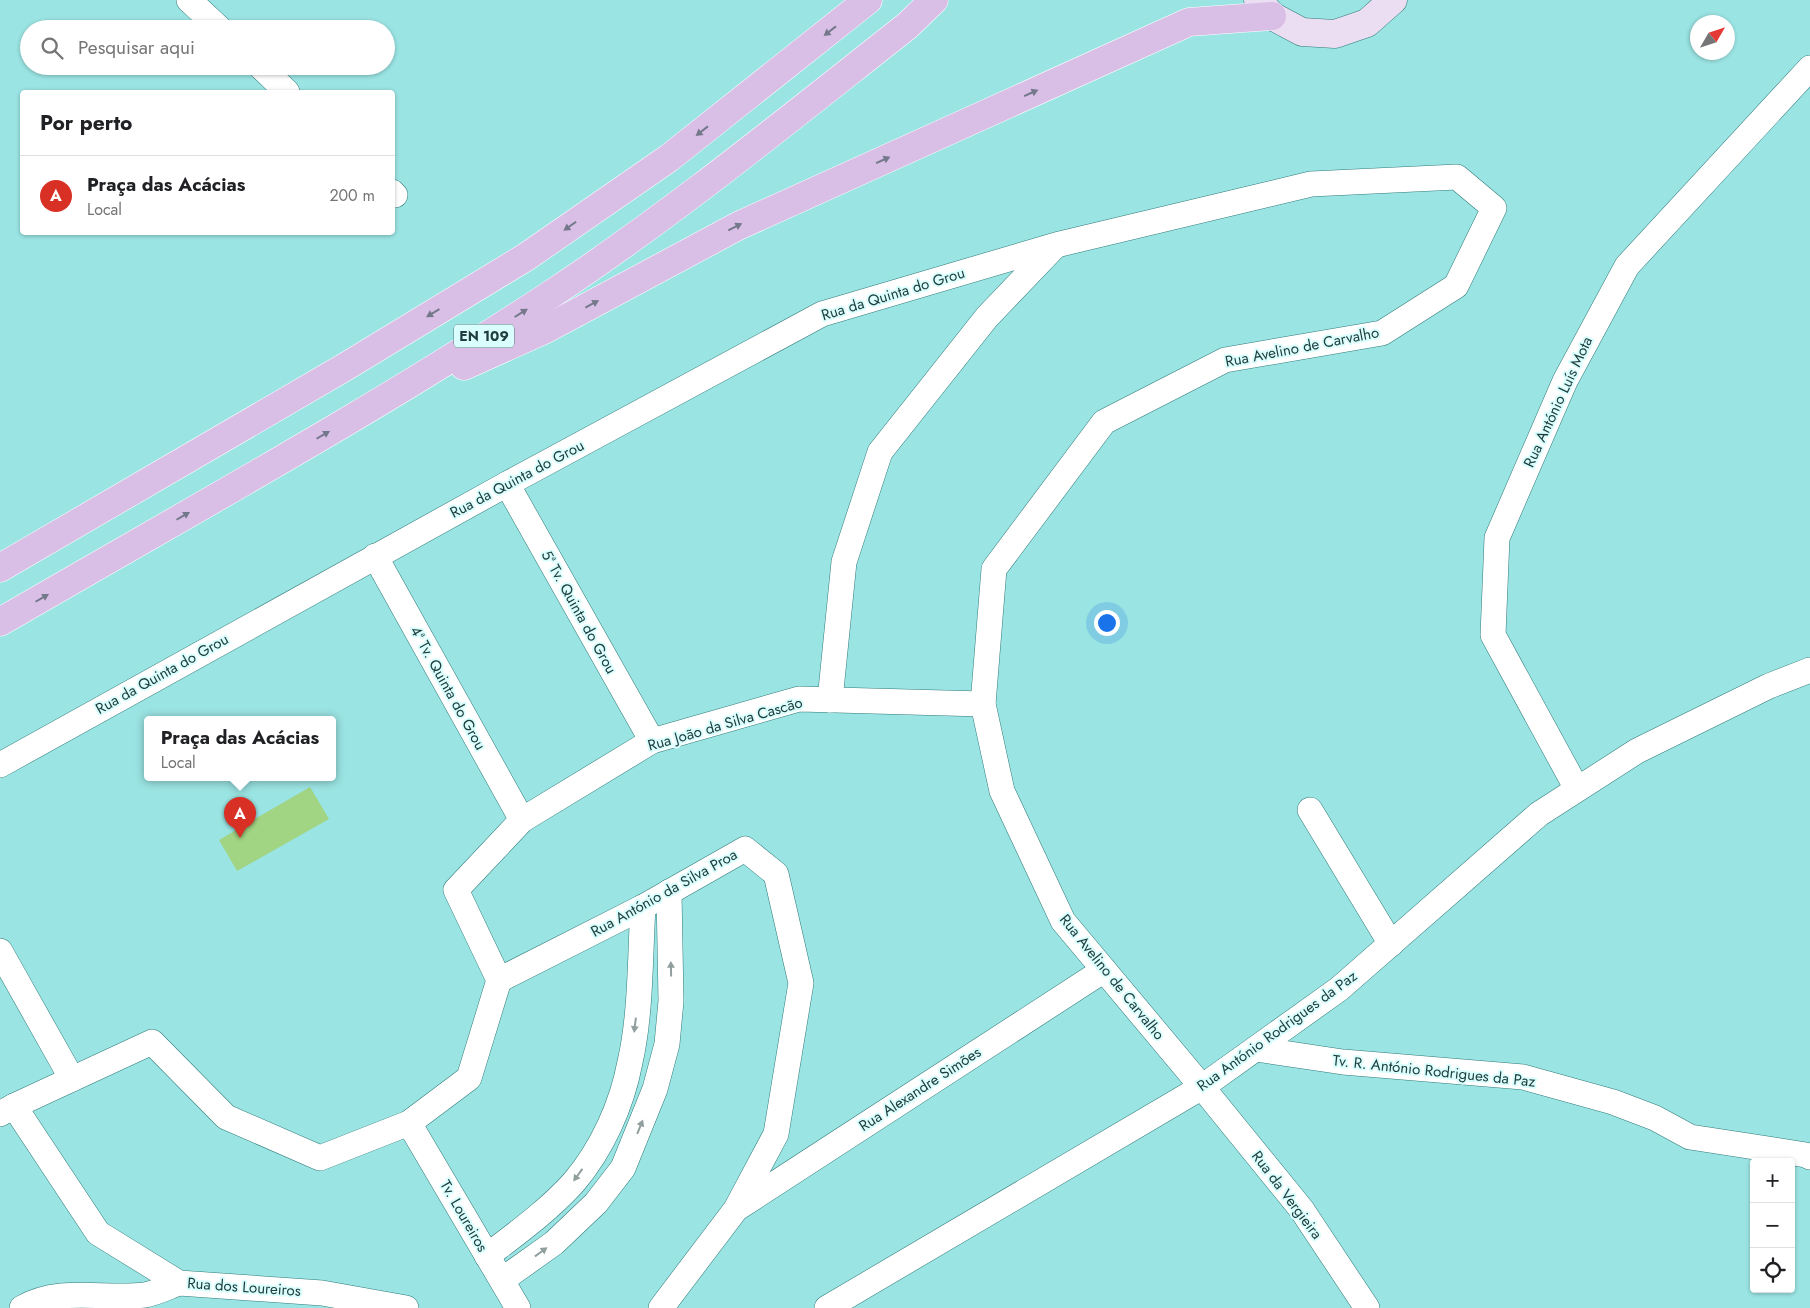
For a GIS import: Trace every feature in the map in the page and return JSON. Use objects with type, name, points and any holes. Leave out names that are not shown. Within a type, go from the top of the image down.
[{"type":"main road","name":"EN 109","points":[[0,568],[345,367],[526,257],[669,158],[868,0]]},
{"type":"main road","name":"EN 109","points":[[0,622],[374,406],[550,295],[698,191],[907,26],[934,0]]},
{"type":"main road","points":[[374,406],[546,329],[738,226],[1189,22],[1265,8],[1302,32],[1335,34],[1367,23],[1393,0]]},
{"type":"street","points":[[189,0],[210,20]]},
{"type":"street","name":"Rua António Luís Mota","points":[[1577,790],[1492,635],[1496,538],[1565,380],[1627,266],[1810,68]]},
{"type":"street","points":[[269,75],[285,90]]},
{"type":"street","name":"Rua Avelino de Carvalho","points":[[1056,245],[1311,184],[1457,177],[1494,208],[1456,286],[1382,333],[1226,360],[1104,422],[994,569],[983,704],[1002,791],[1063,921],[1202,1087]]},
{"type":"street","points":[[830,700],[844,562],[880,452],[987,317],[1056,245]]},
{"type":"street","name":"Rua da Quinta do Grou","points":[[0,765],[375,556],[822,314],[1056,245]]},
{"type":"street","name":"5ª Tv. Quinta do Grou","points":[[507,484],[652,741]]},
{"type":"street","name":"4ª Tv. Quinta do Grou","points":[[375,556],[522,820]]},
{"type":"street","name":"Rua António Rodrigues da Paz","points":[[827,1308],[1202,1087],[1339,989],[1539,814],[1637,751],[1769,686],[1810,670]]},
{"type":"street","name":"Rua João da Silva Cascão","points":[[499,980],[456,890],[522,820],[652,741],[799,699],[983,704]]},
{"type":"street","points":[[1310,810],[1391,944]]},
{"type":"street","name":"Rua António da Silva Proa","points":[[499,980],[643,907],[745,849],[776,874],[801,983],[776,1134],[736,1209],[661,1308]]},
{"type":"street","points":[[502,1280],[554,1243],[596,1203],[624,1168],[655,1089],[667,1044],[671,1001],[670,892]]},
{"type":"street","points":[[487,1256],[530,1224],[574,1182],[599,1146],[619,1102],[631,1062],[637,1011],[643,907]]},
{"type":"street","points":[[0,951],[72,1079]]},
{"type":"street","name":"Rua Alexandre Simões","points":[[736,1209],[1104,970]]},
{"type":"street","points":[[7,1110],[152,1042],[226,1117],[320,1158],[409,1123],[469,1078],[499,980]]},
{"type":"street","name":"Tv. R. António Rodrigues da Paz","points":[[1256,1049],[1343,1062],[1523,1078],[1612,1102],[1655,1118],[1690,1137],[1810,1157]]},
{"type":"street","name":"Rua da Vergieira","points":[[1202,1087],[1302,1210],[1367,1308]]},
{"type":"street","name":"Rua dos Loureiros","points":[[7,1110],[98,1234],[179,1283],[322,1293],[406,1308]]},
{"type":"street","name":"Tv. Loureiros","points":[[409,1123],[518,1308]]},
{"type":"street","points":[[22,1308],[49,1297],[68,1294],[147,1295],[179,1283]]},
{"type":"green space","points":[[310,787],[329,819],[237,871],[219,840]]},
{"type":"place","name":"Praça das Acácias","points":[[240,838]]}]
